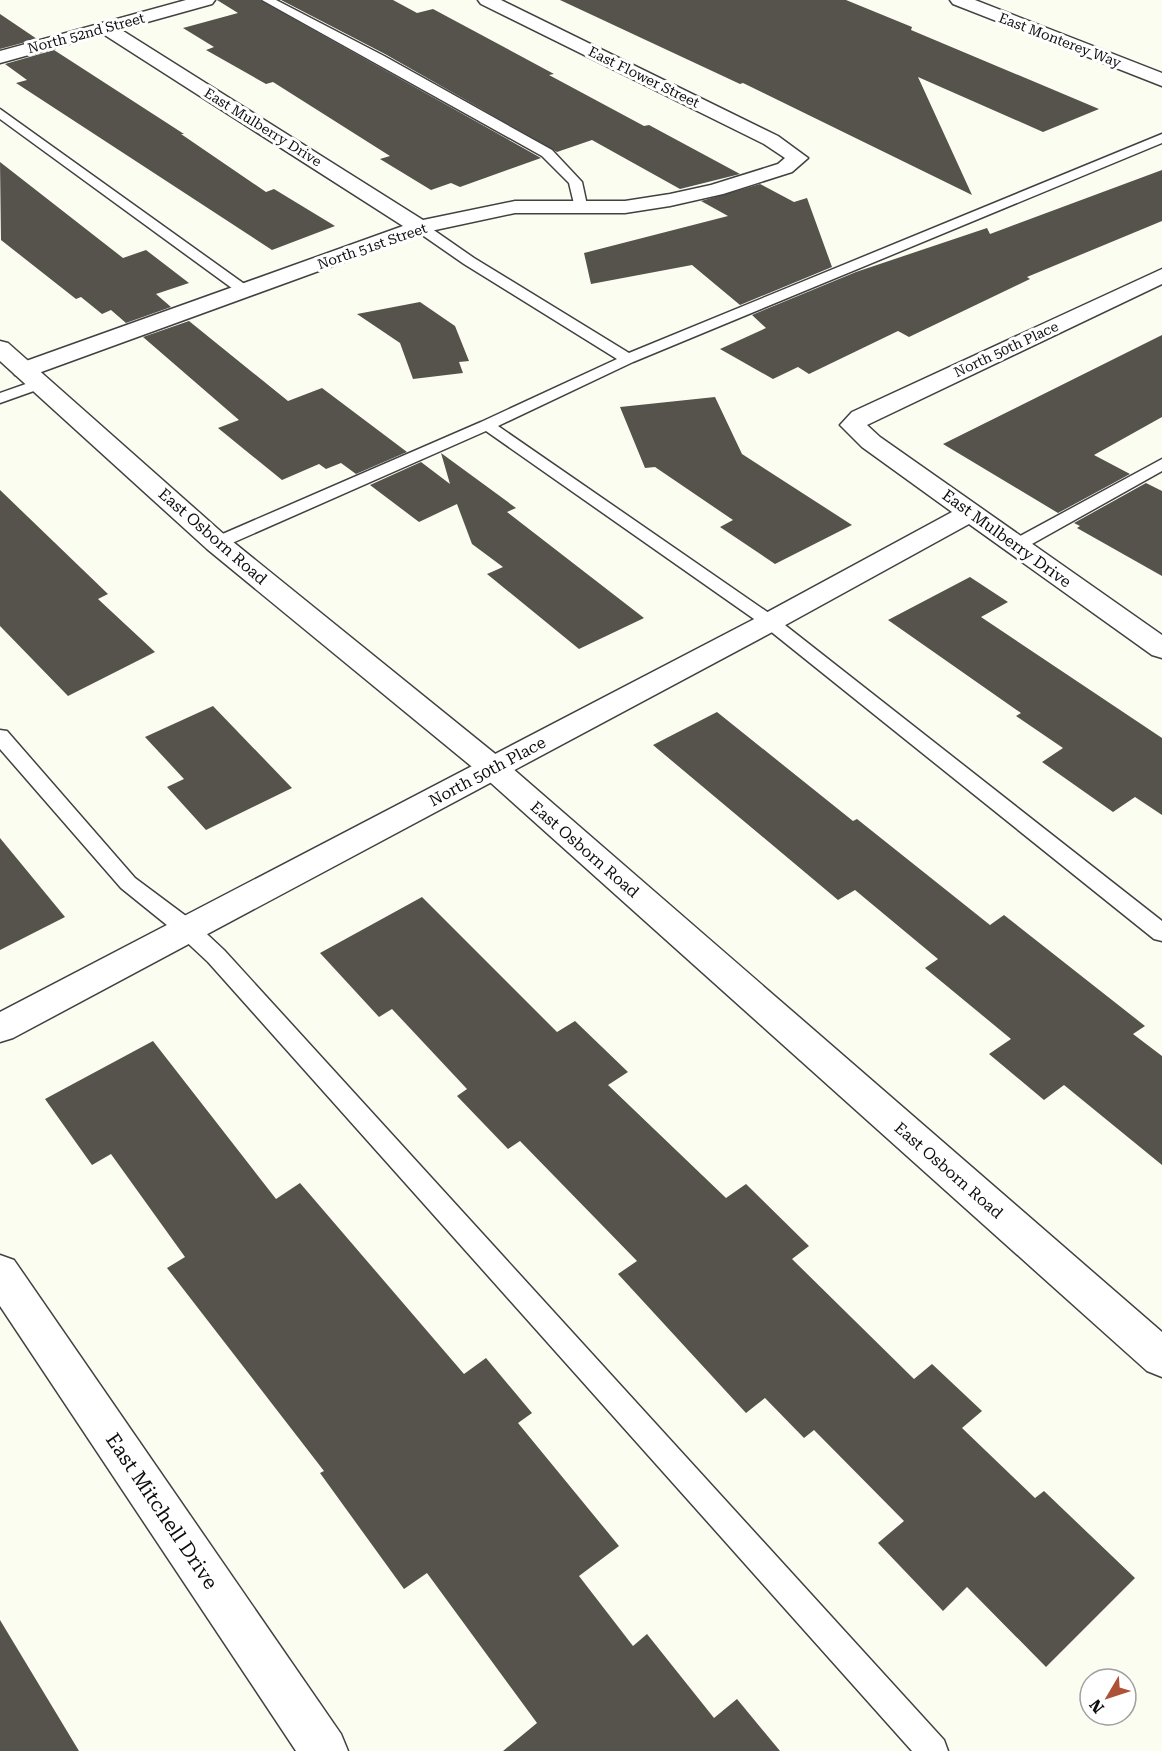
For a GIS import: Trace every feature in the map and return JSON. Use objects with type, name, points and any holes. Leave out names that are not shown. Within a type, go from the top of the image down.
[{"type":"street","name":"North 52nd Street","points":[[0,57],[206,0]]},
{"type":"street","name":"East Flower Street","points":[[487,0],[771,140],[798,158]]},
{"type":"street","name":"East Monterey Way","points":[[959,0],[1162,80]]},
{"type":"street","name":"East Mulberry Drive","points":[[106,28],[420,227]]},
{"type":"street","name":"North 51st Street","points":[[32,377],[244,291],[420,227],[515,207],[580,205],[625,207],[670,200],[716,190],[784,168],[798,158]]},
{"type":"street","name":"North 50th Place","points":[[853,425],[861,417],[1162,276]]},
{"type":"street","name":"East Osborn Road","points":[[0,348],[217,543],[493,768],[1162,1358]]},
{"type":"street","name":"East Mulberry Drive","points":[[853,425],[871,442],[1162,649]]},
{"type":"street","name":"North 50th Place","points":[[0,1028],[770,622],[972,512]]},
{"type":"street","name":"East Mitchell Drive","points":[[0,1272],[324,1751]]},
{"type":"lane","points":[[268,0],[380,59],[547,153],[575,182],[580,205]]},
{"type":"lane","points":[[0,113],[244,291]]},
{"type":"lane","points":[[217,543],[487,425],[628,359],[1162,138]]},
{"type":"lane","points":[[420,227],[469,261],[628,359]]},
{"type":"lane","points":[[0,398],[32,377]]},
{"type":"lane","points":[[487,425],[770,622],[1162,933]]},
{"type":"lane","points":[[1017,545],[1162,464]]},
{"type":"lane","points":[[0,736],[128,883],[186,928],[224,965],[933,1751]]},
{"type":"building","points":[[217,0],[260,0],[541,158],[460,187],[451,183],[431,190],[380,159],[390,156],[273,82],[266,84],[206,50],[214,47],[183,28],[238,13]]},
{"type":"building","points":[[281,0],[393,0],[417,13],[433,9],[554,74],[549,75],[740,174],[680,189],[592,140],[557,152],[385,54]]},
{"type":"building","points":[[560,0],[846,0],[912,27],[911,30],[1099,109],[1043,132],[918,77],[972,195],[743,83],[740,84]]},
{"type":"building","points":[[0,14],[37,39],[0,49]]},
{"type":"building","points":[[54,50],[184,134],[181,134],[266,192],[274,189],[335,226],[272,250],[16,83],[27,80],[5,64]]},
{"type":"building","points":[[0,162],[123,258],[146,250],[189,283],[156,294],[171,307],[126,323],[111,310],[102,314],[81,297],[76,299],[1,240]]},
{"type":"building","points":[[1162,170],[1162,221],[1027,277],[1030,279],[909,337],[898,331],[809,374],[798,367],[773,379],[720,349],[766,328],[752,315],[856,272],[987,228],[990,234]]},
{"type":"building","points":[[760,184],[794,202],[807,198],[832,267],[740,305],[692,265],[591,284],[584,253],[728,216],[701,201]]},
{"type":"building","points":[[420,302],[455,326],[469,361],[459,362],[463,373],[413,379],[400,343],[357,314]]},
{"type":"building","points":[[189,321],[288,401],[322,388],[407,452],[356,474],[341,463],[326,469],[319,464],[282,480],[218,428],[239,420],[143,337]]},
{"type":"building","points":[[1162,335],[1162,417],[1094,455],[1130,474],[1058,513],[943,444]]},
{"type":"building","points":[[715,397],[742,454],[852,525],[775,564],[720,527],[733,520],[655,467],[645,468],[620,407]]},
{"type":"building","points":[[441,453],[516,508],[507,512],[644,618],[579,649],[487,574],[503,567],[472,544],[457,504],[419,522],[370,485],[421,462],[450,484]]},
{"type":"building","points":[[1146,483],[1162,491],[1162,576],[1077,528],[1080,526],[1074,523]]},
{"type":"building","points":[[0,490],[108,594],[98,599],[155,652],[68,696],[0,626]]},
{"type":"building","points":[[970,577],[1008,602],[981,617],[1162,738],[1162,815],[1135,797],[1113,812],[1042,762],[1063,748],[1016,716],[1021,713],[888,620]]},
{"type":"building","points":[[213,706],[292,788],[206,830],[167,787],[184,779],[145,737]]},
{"type":"building","points":[[717,712],[853,821],[857,819],[990,925],[1004,915],[1145,1026],[1133,1034],[1162,1056],[1162,1165],[1064,1085],[1044,1100],[989,1054],[1011,1039],[925,968],[938,959],[855,890],[838,900],[653,745]]},
{"type":"building","points":[[0,838],[65,917],[0,950]]},
{"type":"building","points":[[422,897],[557,1032],[575,1021],[628,1072],[608,1085],[726,1198],[746,1184],[809,1246],[792,1259],[914,1379],[932,1364],[982,1411],[962,1428],[1035,1498],[1044,1491],[1135,1578],[1046,1667],[967,1587],[943,1611],[878,1543],[904,1521],[814,1430],[804,1438],[765,1398],[746,1413],[618,1274],[637,1261],[520,1141],[508,1149],[457,1096],[467,1089],[392,1009],[379,1017],[320,953]]},
{"type":"building","points":[[153,1041],[276,1199],[300,1183],[464,1374],[486,1358],[532,1413],[518,1423],[619,1546],[579,1576],[633,1646],[647,1634],[714,1718],[737,1699],[780,1751],[503,1751],[537,1723],[427,1573],[404,1589],[320,1473],[324,1471],[167,1268],[185,1257],[111,1154],[92,1165],[45,1099]]},
{"type":"building","points":[[0,1620],[79,1751],[0,1751]]}]
